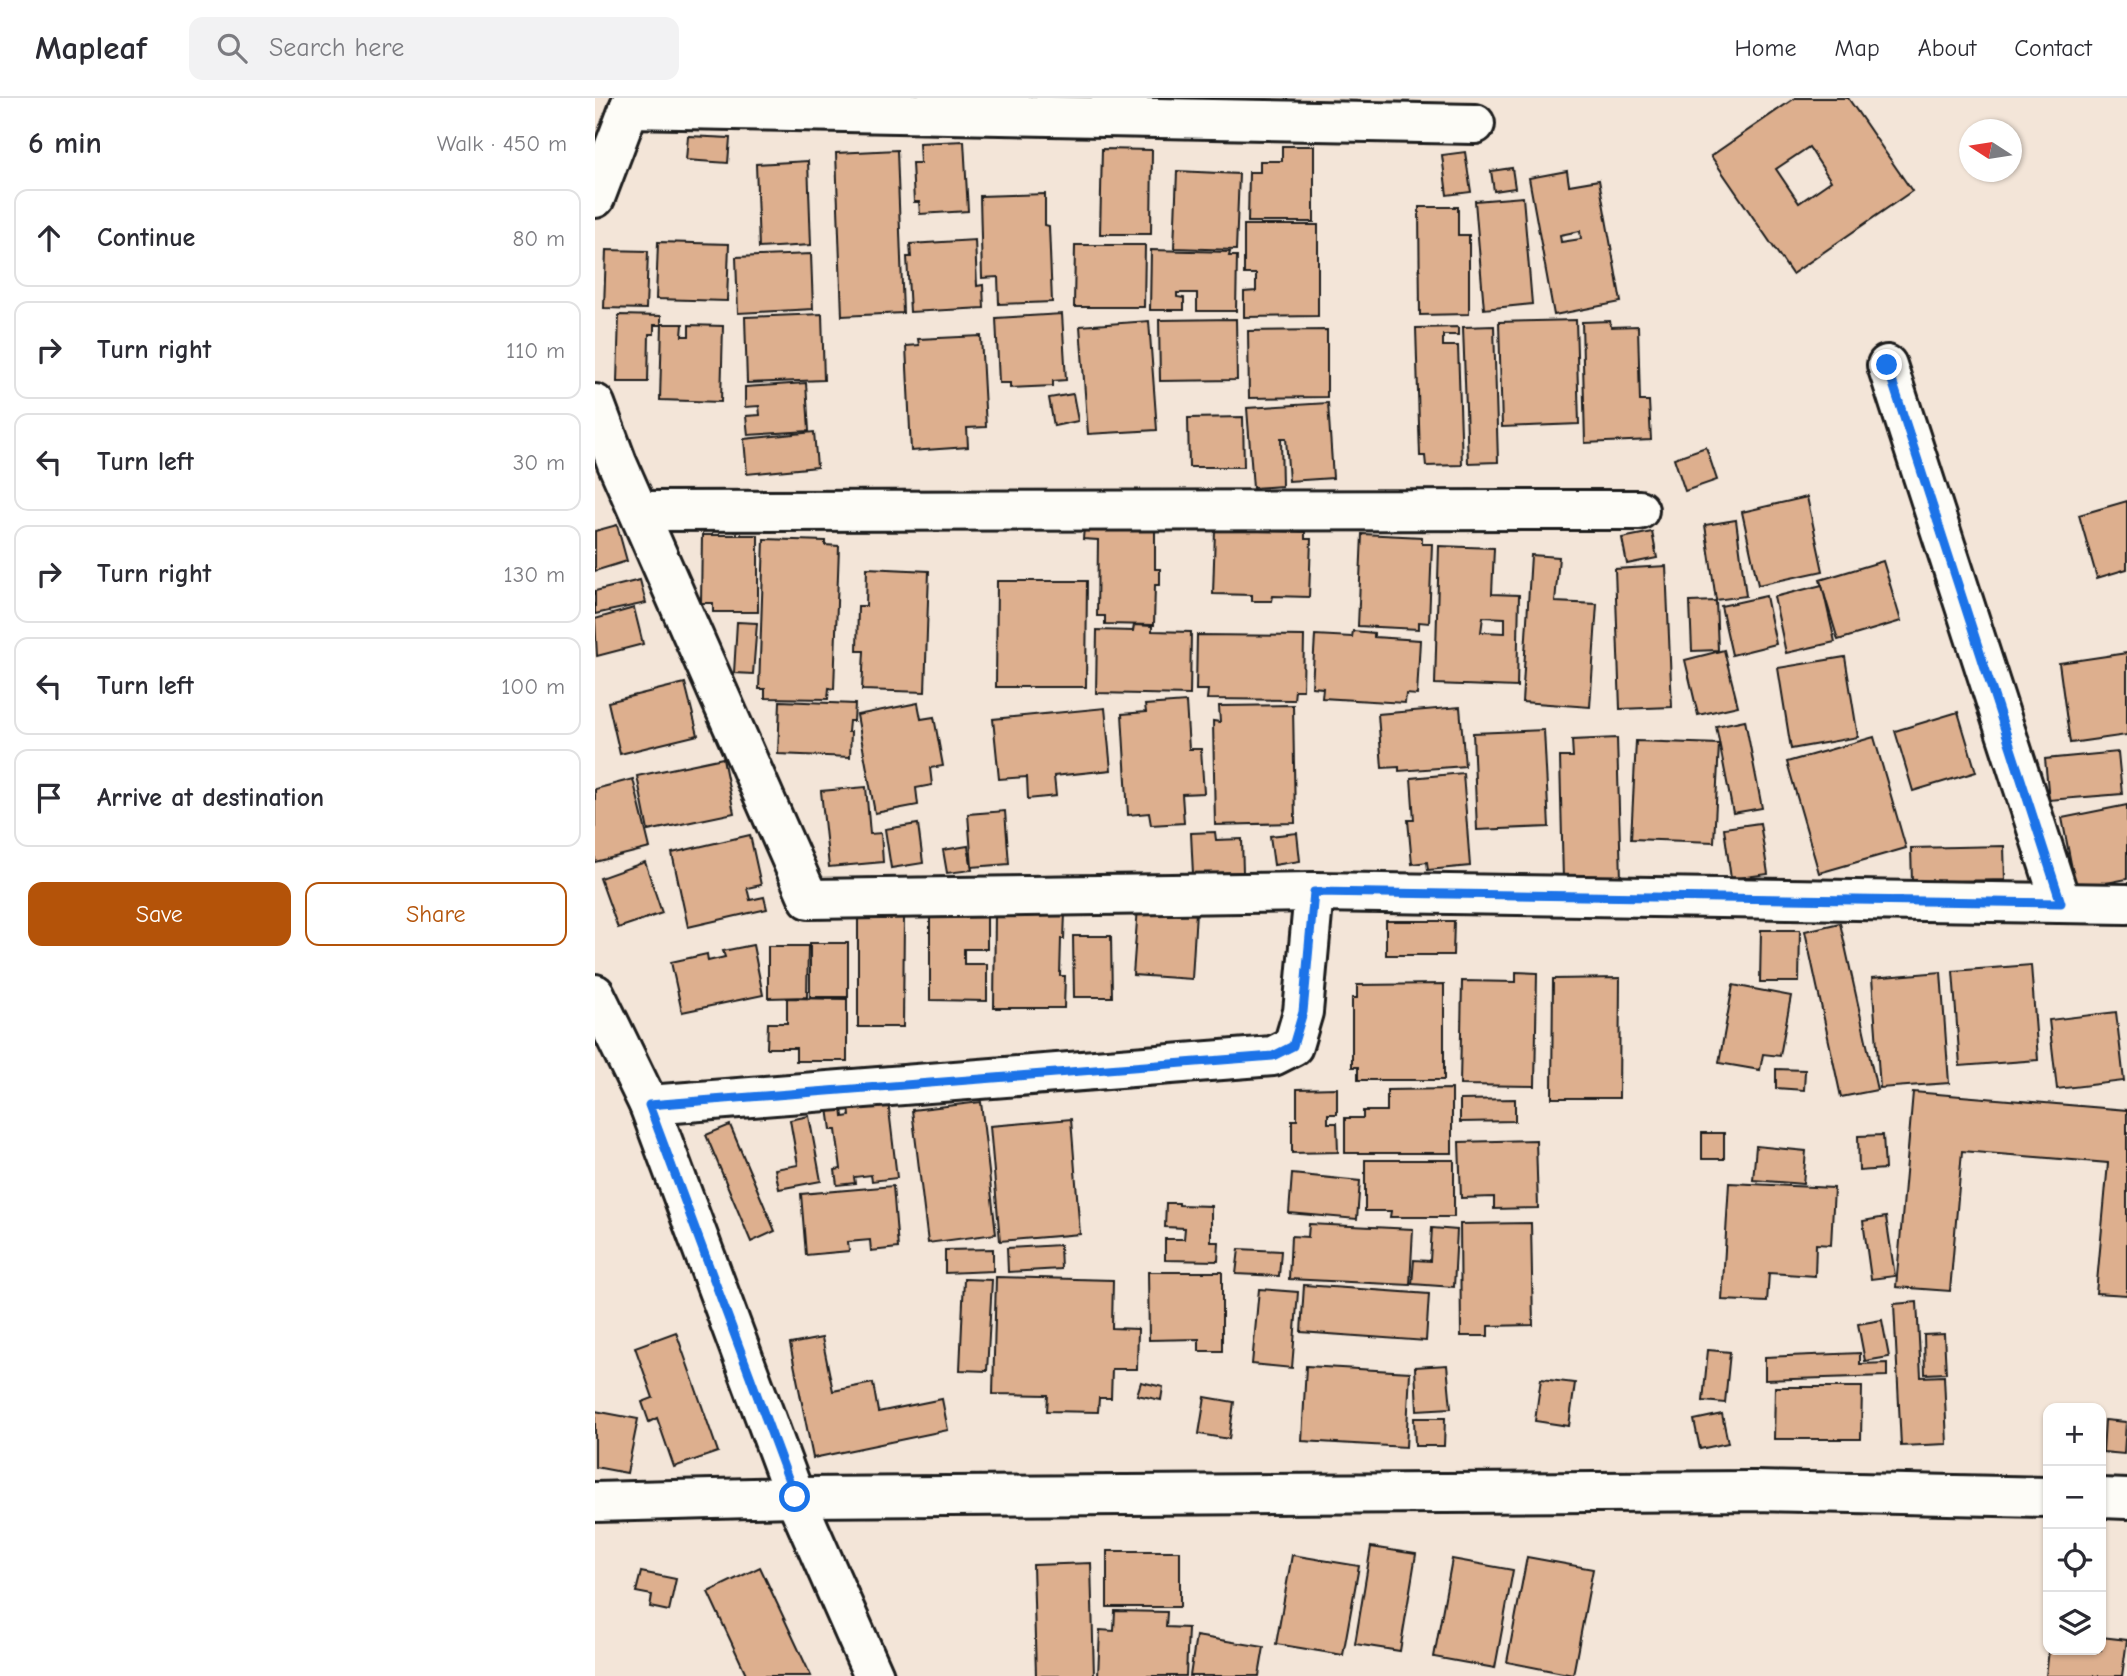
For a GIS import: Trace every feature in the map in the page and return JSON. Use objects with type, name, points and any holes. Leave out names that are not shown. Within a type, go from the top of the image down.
[{"type":"street","points":[[595,198],[631,103],[1475,124]]},
{"type":"street","points":[[1887,365],[2061,903]]},
{"type":"street","points":[[595,404],[606,467],[639,511],[809,899],[1314,892],[2127,904]]},
{"type":"street","points":[[639,511],[1639,510]]},
{"type":"street","points":[[649,1105],[1273,1056],[1293,1046],[1303,1012],[1314,892]]},
{"type":"street","points":[[595,994],[649,1105],[795,1497],[874,1676]]},
{"type":"street","points":[[595,1502],[795,1497],[1740,1492],[2043,1497]]},
{"type":"street","points":[[2106,1498],[2127,1499]]},
{"type":"building","points":[[1795,98],[1848,98],[1912,191],[1792,274],[1711,156]],"holes":[[[1809,147],[1831,181],[1799,203],[1776,169]]]},
{"type":"building","points":[[688,136],[730,138],[728,163],[686,160]]},
{"type":"building","points":[[964,141],[968,211],[920,214],[919,202],[914,202],[912,163],[920,163],[919,143]]},
{"type":"building","points":[[1282,146],[1314,146],[1314,222],[1248,222],[1249,172],[1260,172],[1260,161],[1282,161]]},
{"type":"building","points":[[1102,149],[1152,150],[1151,234],[1100,234]]},
{"type":"building","points":[[897,150],[903,313],[842,316],[836,153]]},
{"type":"building","points":[[1465,152],[1471,192],[1447,195],[1442,155]]},
{"type":"building","points":[[808,161],[811,245],[759,248],[756,164]]},
{"type":"building","points":[[1512,168],[1515,188],[1494,191],[1491,171]]},
{"type":"building","points":[[1177,171],[1239,174],[1236,250],[1174,248]]},
{"type":"building","points":[[1567,171],[1569,185],[1599,180],[1621,302],[1554,315],[1529,178]],"holes":[[[1580,231],[1581,239],[1561,242],[1560,235]]]},
{"type":"building","points":[[1045,194],[1052,302],[999,304],[998,277],[982,278],[980,196]]},
{"type":"building","points":[[1523,197],[1532,304],[1484,309],[1475,201]]},
{"type":"building","points":[[1419,207],[1458,207],[1458,235],[1469,235],[1469,314],[1420,315]]},
{"type":"building","points":[[1244,225],[1318,225],[1318,316],[1244,317],[1244,292],[1256,291],[1256,274],[1244,274]]},
{"type":"building","points":[[975,240],[977,286],[983,285],[984,308],[910,312],[907,257],[911,257],[910,244]]},
{"type":"building","points":[[658,242],[729,244],[727,301],[656,299]]},
{"type":"building","points":[[1075,245],[1145,245],[1144,307],[1074,307]]},
{"type":"building","points":[[606,250],[648,251],[646,309],[604,308]]},
{"type":"building","points":[[1151,250],[1230,252],[1229,256],[1237,256],[1236,311],[1197,311],[1197,293],[1177,293],[1177,297],[1184,298],[1184,310],[1150,310]]},
{"type":"building","points":[[811,254],[813,309],[738,313],[736,257]]},
{"type":"building","points":[[822,314],[824,380],[747,383],[745,317]]},
{"type":"building","points":[[1062,314],[1066,380],[1053,381],[1053,386],[1010,388],[1010,383],[999,383],[996,318]]},
{"type":"building","points":[[619,315],[661,316],[661,325],[654,325],[654,334],[649,334],[648,382],[617,382]]},
{"type":"building","points":[[1236,319],[1237,380],[1160,381],[1159,320]]},
{"type":"building","points":[[1576,320],[1579,424],[1502,427],[1499,322]]},
{"type":"building","points":[[1149,321],[1157,430],[1088,434],[1080,326]]},
{"type":"building","points":[[1610,321],[1611,327],[1638,326],[1640,401],[1649,401],[1651,440],[1585,443],[1582,322]]},
{"type":"building","points":[[662,324],[683,324],[682,336],[689,336],[689,325],[723,326],[721,402],[660,400]]},
{"type":"building","points":[[1494,326],[1498,462],[1468,463],[1463,327]]},
{"type":"building","points":[[1458,327],[1458,335],[1443,335],[1443,346],[1458,346],[1462,465],[1426,466],[1425,456],[1420,456],[1416,328]]},
{"type":"building","points":[[1327,330],[1327,397],[1249,398],[1248,331]]},
{"type":"building","points":[[981,336],[986,427],[967,428],[968,447],[911,451],[906,346],[919,345],[918,339]]},
{"type":"building","points":[[806,383],[809,431],[748,435],[746,416],[760,415],[759,406],[745,407],[745,387]]},
{"type":"building","points":[[1073,394],[1078,421],[1054,426],[1049,398]]},
{"type":"building","points":[[1328,403],[1333,478],[1289,481],[1286,438],[1281,438],[1282,486],[1253,488],[1247,408]]},
{"type":"building","points":[[1243,417],[1244,467],[1189,467],[1188,418]]},
{"type":"building","points":[[814,432],[817,467],[747,474],[744,439]]},
{"type":"building","points":[[1706,447],[1717,480],[1685,491],[1674,458]]},
{"type":"building","points":[[1807,497],[1823,571],[1758,585],[1742,512]]},
{"type":"building","points":[[2127,501],[2127,569],[2097,578],[2079,515]]},
{"type":"building","points":[[1736,520],[1746,596],[1716,600],[1705,525]]},
{"type":"building","points":[[617,525],[627,561],[595,571],[595,531]]},
{"type":"building","points":[[1084,527],[1155,528],[1155,569],[1160,569],[1160,585],[1155,585],[1154,625],[1105,624],[1105,616],[1097,616],[1098,540],[1083,539]]},
{"type":"building","points":[[1215,530],[1305,532],[1305,539],[1311,539],[1309,597],[1273,596],[1272,601],[1252,601],[1252,595],[1213,594]]},
{"type":"building","points":[[1652,532],[1657,558],[1627,564],[1622,538]]},
{"type":"building","points":[[1362,534],[1422,537],[1422,544],[1432,544],[1429,623],[1419,622],[1419,629],[1358,626]]},
{"type":"building","points":[[702,535],[758,535],[758,612],[713,612],[713,603],[701,603]]},
{"type":"building","points":[[764,539],[825,541],[825,545],[839,546],[834,689],[829,688],[828,699],[765,698],[765,689],[759,689]]},
{"type":"building","points":[[1439,546],[1494,548],[1492,594],[1519,595],[1517,687],[1435,684]],"holes":[[[1483,617],[1505,618],[1505,633],[1481,632]]]},
{"type":"building","points":[[1531,555],[1559,557],[1555,602],[1597,604],[1590,707],[1522,702]]},
{"type":"building","points":[[1883,561],[1901,621],[1838,640],[1820,580]]},
{"type":"building","points":[[1666,566],[1672,707],[1620,709],[1615,569]]},
{"type":"building","points":[[867,568],[929,571],[925,692],[862,690],[864,651],[857,651],[858,606],[866,606]]},
{"type":"building","points":[[640,580],[646,603],[595,614],[595,591]]},
{"type":"building","points":[[997,581],[1087,581],[1086,687],[996,687]]},
{"type":"building","points":[[1822,585],[1835,642],[1786,653],[1774,597]]},
{"type":"building","points":[[1766,596],[1776,644],[1732,655],[1721,606]]},
{"type":"building","points":[[1716,601],[1718,650],[1692,651],[1690,602]]},
{"type":"building","points":[[634,608],[643,644],[597,656],[595,619]]},
{"type":"building","points":[[737,622],[757,623],[753,674],[734,673]]},
{"type":"building","points":[[1134,625],[1152,626],[1152,631],[1191,632],[1190,695],[1096,693],[1097,630],[1133,631]]},
{"type":"building","points":[[1353,631],[1374,633],[1374,637],[1420,640],[1417,695],[1406,694],[1405,703],[1322,698],[1323,688],[1312,687],[1315,635],[1352,637]]},
{"type":"building","points":[[1197,635],[1304,636],[1303,690],[1295,690],[1294,700],[1207,699],[1208,690],[1196,690]]},
{"type":"building","points":[[1724,650],[1738,706],[1698,715],[1685,660]]},
{"type":"building","points":[[2127,653],[2127,735],[2070,743],[2059,663]]},
{"type":"building","points":[[1845,657],[1858,737],[1791,749],[1778,668]]},
{"type":"building","points":[[685,683],[698,735],[620,754],[608,702]]},
{"type":"building","points":[[780,701],[855,704],[854,721],[849,721],[850,757],[778,754]]},
{"type":"building","points":[[1186,702],[1189,749],[1201,749],[1204,793],[1182,794],[1184,823],[1151,825],[1149,813],[1128,815],[1122,714],[1146,712],[1145,705]]},
{"type":"building","points":[[918,703],[921,719],[934,717],[943,766],[930,768],[932,785],[916,788],[918,805],[875,813],[857,715]]},
{"type":"building","points":[[1293,705],[1295,823],[1215,825],[1213,721],[1220,722],[1219,706]]},
{"type":"building","points":[[1460,707],[1465,766],[1399,771],[1399,767],[1382,768],[1378,714]]},
{"type":"building","points":[[1105,708],[1111,770],[1054,776],[1056,796],[1028,799],[1027,777],[999,779],[993,719]]},
{"type":"building","points":[[1958,712],[1976,772],[1913,791],[1895,731]]},
{"type":"building","points":[[1745,720],[1762,808],[1733,813],[1716,726]]},
{"type":"building","points":[[1544,730],[1549,827],[1477,830],[1473,733]]},
{"type":"building","points":[[1874,737],[1906,848],[1819,873],[1787,762]]},
{"type":"building","points":[[1617,738],[1621,879],[1563,880],[1560,757],[1573,757],[1572,740]]},
{"type":"building","points":[[1636,741],[1719,744],[1714,842],[1631,839]]},
{"type":"building","points":[[2118,752],[2122,794],[2049,800],[2045,759]]},
{"type":"building","points":[[723,758],[734,813],[648,831],[637,776]]},
{"type":"building","points":[[1463,773],[1470,866],[1428,870],[1427,862],[1412,864],[1408,820],[1414,820],[1411,778]]},
{"type":"building","points":[[633,779],[650,848],[595,862],[595,789]]},
{"type":"building","points":[[866,787],[870,834],[881,833],[883,862],[829,867],[821,791]]},
{"type":"building","points":[[2127,805],[2127,879],[2076,889],[2062,818]]},
{"type":"building","points":[[1005,811],[1009,864],[972,867],[968,814]]},
{"type":"building","points":[[1760,823],[1768,874],[1731,879],[1724,828]]},
{"type":"building","points":[[918,824],[923,863],[891,868],[885,829]]},
{"type":"building","points":[[1215,832],[1216,840],[1242,839],[1243,872],[1193,874],[1191,833]]},
{"type":"building","points":[[1297,833],[1300,861],[1274,865],[1270,836]]},
{"type":"building","points":[[750,835],[761,885],[747,888],[750,900],[764,897],[767,909],[688,927],[672,853]]},
{"type":"building","points":[[968,846],[972,870],[947,873],[943,850]]},
{"type":"building","points":[[2004,846],[2005,880],[1912,882],[1911,848]]},
{"type":"building","points":[[645,862],[662,913],[618,928],[600,878]]},
{"type":"building","points":[[1138,907],[1196,911],[1192,979],[1133,975]]},
{"type":"building","points":[[995,913],[1065,913],[1060,976],[1065,976],[1064,1008],[994,1008]]},
{"type":"building","points":[[858,916],[904,917],[903,1027],[858,1027]]},
{"type":"building","points":[[930,916],[987,917],[987,949],[964,949],[964,964],[987,964],[987,1001],[930,1000]]},
{"type":"building","points":[[1386,921],[1454,921],[1453,955],[1386,955]]},
{"type":"building","points":[[1840,923],[1877,1090],[1841,1097],[1805,931]]},
{"type":"building","points":[[1761,930],[1800,930],[1799,982],[1760,982]]},
{"type":"building","points":[[1073,936],[1111,936],[1112,997],[1074,997]]},
{"type":"building","points":[[810,943],[848,943],[848,997],[810,997]]},
{"type":"building","points":[[753,945],[763,995],[682,1012],[671,962],[707,954],[708,961],[725,957],[723,951]]},
{"type":"building","points":[[768,946],[808,946],[807,997],[768,998]]},
{"type":"building","points":[[2031,965],[2038,1060],[1960,1066],[1953,971]]},
{"type":"building","points":[[1516,972],[1537,973],[1535,1086],[1460,1085],[1462,981],[1516,982]]},
{"type":"building","points":[[1941,972],[1949,1083],[1880,1088],[1872,978]]},
{"type":"building","points":[[1620,978],[1619,1098],[1552,1098],[1553,979]]},
{"type":"building","points":[[1444,984],[1444,1080],[1358,1080],[1358,1067],[1352,1067],[1352,998],[1357,998],[1357,985]]},
{"type":"building","points":[[1733,985],[1791,996],[1780,1056],[1763,1054],[1760,1070],[1719,1063]]},
{"type":"building","points":[[787,998],[847,999],[847,1061],[796,1061],[796,1048],[767,1048],[768,1023],[787,1023]]},
{"type":"building","points":[[2116,1012],[2124,1081],[2057,1089],[2049,1020]]},
{"type":"building","points":[[1776,1069],[1805,1070],[1804,1090],[1776,1088]]},
{"type":"building","points":[[1337,1088],[1337,1114],[1328,1114],[1328,1123],[1337,1123],[1338,1152],[1292,1153],[1292,1120],[1297,1120],[1297,1089]]},
{"type":"building","points":[[1452,1089],[1452,1153],[1345,1153],[1345,1118],[1363,1118],[1363,1111],[1387,1111],[1387,1090]]},
{"type":"building","points":[[1913,1092],[2127,1110],[2127,1295],[2096,1293],[2108,1163],[1962,1151],[1950,1291],[1896,1287]]},
{"type":"building","points":[[1515,1099],[1515,1121],[1460,1122],[1460,1100]]},
{"type":"building","points":[[888,1101],[897,1178],[872,1181],[871,1175],[854,1177],[855,1183],[837,1185],[835,1170],[841,1169],[836,1130],[831,1130],[828,1108],[842,1107],[843,1117],[850,1116],[849,1106]]},
{"type":"building","points":[[981,1102],[996,1234],[928,1243],[912,1110]]},
{"type":"building","points":[[809,1116],[821,1181],[779,1189],[775,1169],[798,1165],[790,1120]]},
{"type":"building","points":[[1071,1119],[1080,1234],[1000,1241],[990,1126]]},
{"type":"building","points":[[730,1125],[775,1231],[751,1242],[706,1135]]},
{"type":"building","points":[[1702,1133],[1724,1133],[1724,1159],[1702,1159]]},
{"type":"building","points":[[1883,1135],[1885,1169],[1859,1171],[1858,1136]]},
{"type":"building","points":[[1536,1140],[1538,1208],[1494,1209],[1494,1197],[1461,1198],[1459,1142]]},
{"type":"building","points":[[1756,1146],[1806,1151],[1803,1184],[1753,1180]]},
{"type":"building","points":[[1365,1160],[1454,1160],[1454,1217],[1390,1217],[1391,1211],[1365,1211]]},
{"type":"building","points":[[1292,1174],[1360,1181],[1357,1219],[1289,1213]]},
{"type":"building","points":[[1729,1183],[1834,1188],[1831,1245],[1816,1244],[1815,1276],[1769,1273],[1767,1302],[1722,1300]]},
{"type":"building","points":[[893,1186],[898,1248],[871,1251],[870,1240],[848,1242],[849,1251],[806,1255],[801,1194]]},
{"type":"building","points":[[1166,1203],[1211,1206],[1211,1242],[1219,1242],[1218,1261],[1165,1260],[1165,1239],[1184,1239],[1185,1228],[1165,1227]]},
{"type":"building","points":[[1886,1217],[1895,1276],[1871,1279],[1863,1221]]},
{"type":"building","points":[[1531,1223],[1533,1325],[1488,1326],[1488,1336],[1461,1336],[1460,1224]]},
{"type":"building","points":[[1309,1224],[1413,1229],[1410,1285],[1289,1279],[1291,1236],[1308,1237]]},
{"type":"building","points":[[1432,1228],[1457,1230],[1454,1287],[1412,1284],[1414,1260],[1430,1261]]},
{"type":"building","points":[[1060,1245],[1061,1269],[1008,1272],[1007,1248]]},
{"type":"building","points":[[993,1249],[993,1271],[945,1273],[945,1250]]},
{"type":"building","points":[[1239,1249],[1281,1251],[1279,1276],[1236,1274]]},
{"type":"building","points":[[1148,1272],[1222,1272],[1222,1351],[1199,1351],[1199,1339],[1149,1340]]},
{"type":"building","points":[[996,1277],[1113,1280],[1112,1328],[1138,1329],[1137,1369],[1112,1369],[1111,1398],[1099,1398],[1098,1412],[1047,1411],[1048,1395],[993,1394]]},
{"type":"building","points":[[964,1279],[992,1280],[987,1371],[960,1370]]},
{"type":"building","points":[[1304,1285],[1429,1294],[1426,1341],[1301,1332]]},
{"type":"building","points":[[1259,1289],[1298,1292],[1292,1368],[1252,1364]]},
{"type":"building","points":[[1917,1302],[1921,1377],[1944,1376],[1947,1444],[1901,1446],[1894,1304]]},
{"type":"building","points":[[1882,1320],[1889,1357],[1865,1361],[1858,1324]]},
{"type":"building","points":[[676,1332],[718,1452],[674,1467],[657,1418],[649,1422],[642,1402],[653,1398],[635,1347]]},
{"type":"building","points":[[1944,1334],[1946,1373],[1925,1374],[1924,1335]]},
{"type":"building","points":[[822,1338],[833,1391],[873,1383],[878,1412],[942,1399],[948,1430],[813,1458],[790,1344]]},
{"type":"building","points":[[1708,1350],[1730,1352],[1725,1403],[1703,1401]]},
{"type":"building","points":[[1860,1353],[1860,1364],[1887,1363],[1887,1376],[1765,1380],[1765,1357]]},
{"type":"building","points":[[1447,1365],[1451,1408],[1417,1410],[1415,1367]]},
{"type":"building","points":[[1306,1366],[1410,1372],[1406,1447],[1302,1441]]},
{"type":"building","points":[[1541,1379],[1575,1383],[1569,1426],[1535,1421]]},
{"type":"building","points":[[1141,1382],[1163,1387],[1161,1400],[1137,1395]]},
{"type":"building","points":[[1775,1387],[1862,1387],[1861,1439],[1774,1439]]},
{"type":"building","points":[[1205,1397],[1234,1402],[1229,1439],[1199,1434]]},
{"type":"building","points":[[595,1411],[638,1419],[627,1473],[595,1467]]},
{"type":"building","points":[[1722,1414],[1728,1443],[1700,1449],[1694,1420]]},
{"type":"building","points":[[1414,1418],[1445,1418],[1444,1446],[1415,1446]]},
{"type":"building","points":[[2106,1420],[2126,1422],[2124,1454],[2106,1452]]},
{"type":"building","points":[[1371,1547],[1416,1554],[1400,1651],[1355,1644]]},
{"type":"building","points":[[1107,1551],[1180,1551],[1180,1607],[1107,1607]]},
{"type":"building","points":[[1292,1555],[1359,1566],[1343,1655],[1276,1644]]},
{"type":"building","points":[[1527,1557],[1593,1569],[1573,1675],[1507,1662]]},
{"type":"building","points":[[1452,1559],[1513,1570],[1495,1668],[1434,1657]]},
{"type":"building","points":[[1091,1563],[1094,1676],[1036,1676],[1033,1565]]},
{"type":"building","points":[[760,1567],[811,1676],[747,1676],[708,1592]]},
{"type":"building","points":[[641,1572],[676,1579],[669,1611],[650,1607],[652,1595],[636,1592]]},
{"type":"building","points":[[1115,1611],[1167,1612],[1166,1627],[1188,1628],[1186,1676],[1098,1676],[1100,1630],[1114,1631]]},
{"type":"building","points":[[1196,1636],[1264,1647],[1259,1676],[1190,1676]]},
{"type":"building","points":[[2106,1638],[2127,1640],[2122,1676],[2046,1676],[2048,1655],[2106,1655]]},
{"type":"route","points":[[795,1497],[649,1105],[1273,1056],[1293,1046],[1303,1012],[1314,892],[2061,903],[1887,365]]}]
